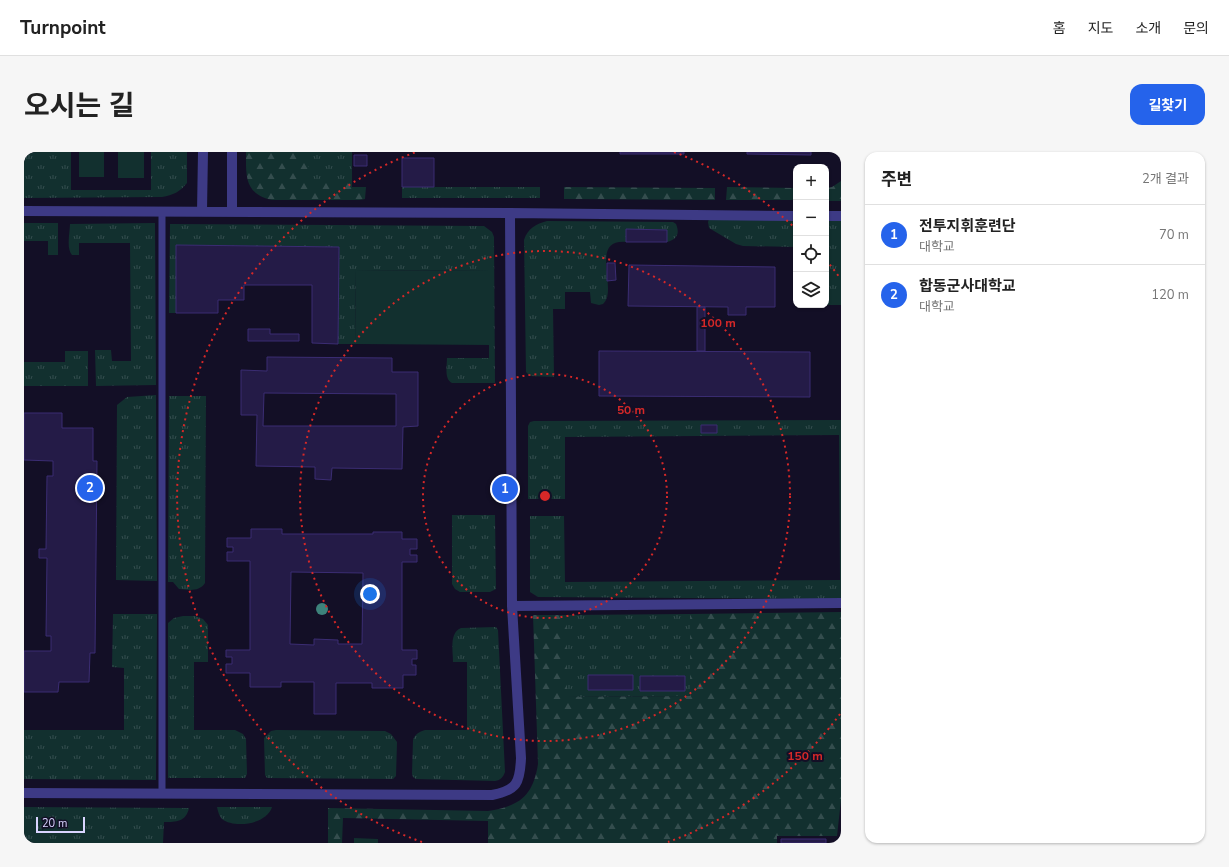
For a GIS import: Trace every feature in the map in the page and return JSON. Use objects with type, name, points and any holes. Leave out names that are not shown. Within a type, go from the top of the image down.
[{"type":"street","points":[[202,212],[203,152]]},
{"type":"street","points":[[232,152],[232,212]]},
{"type":"street","points":[[24,211],[793,216]]},
{"type":"street","points":[[24,792],[492,794],[506,792],[517,784],[521,774],[521,758],[512,606],[510,213]]},
{"type":"street","points":[[829,216],[841,216]]},
{"type":"street","points":[[512,606],[841,603]]},
{"type":"lane","points":[[162,211],[162,793]]},
{"type":"green space","points":[[24,152],[71,152],[71,190],[151,190],[151,152],[187,152],[187,183],[176,193],[162,197],[24,198]]},
{"type":"green space","points":[[79,152],[104,152],[104,177],[79,177]]},
{"type":"green space","points":[[118,152],[144,152],[144,178],[118,178]]},
{"type":"green space","points":[[246,152],[308,152],[308,180],[352,180],[352,187],[366,187],[365,199],[272,200],[263,197],[251,188],[248,182]]},
{"type":"green space","points":[[308,152],[352,152],[352,180],[308,180]]},
{"type":"green space","points":[[841,181],[841,201],[829,201],[829,188]]},
{"type":"green space","points":[[402,187],[540,187],[540,198],[402,198]]},
{"type":"green space","points":[[564,187],[715,188],[715,200],[564,199]]},
{"type":"green space","points":[[727,187],[793,188],[793,200],[726,200]]},
{"type":"green space","points":[[709,219],[793,219],[793,247],[743,246],[736,244],[709,228]]},
{"type":"green space","points":[[829,219],[841,220],[841,305],[829,305]]},
{"type":"green space","points":[[547,221],[673,222],[676,224],[678,231],[675,238],[667,242],[666,230],[626,229],[626,242],[615,243],[609,248],[606,257],[608,288],[607,297],[603,304],[599,305],[591,303],[590,292],[565,292],[565,309],[553,309],[554,377],[530,376],[526,372],[524,240],[528,232],[533,227]]},
{"type":"green space","points":[[24,223],[58,223],[58,255],[48,255],[48,241],[24,241]]},
{"type":"green space","points":[[155,223],[156,385],[96,386],[95,350],[111,350],[112,361],[131,361],[130,243],[79,243],[79,255],[72,255],[69,248],[70,224]]},
{"type":"green space","points":[[170,224],[484,226],[492,232],[494,237],[495,383],[452,383],[449,381],[446,372],[447,358],[489,358],[489,271],[356,270],[355,344],[338,344],[339,247],[176,245],[176,313],[169,313]]},
{"type":"green space","points":[[356,270],[489,271],[489,345],[355,344]]},
{"type":"green space","points":[[65,351],[88,351],[88,386],[24,386],[24,362],[65,362]]},
{"type":"green space","points":[[156,395],[157,581],[116,580],[117,405],[127,397]]},
{"type":"green space","points":[[169,396],[206,396],[205,583],[200,588],[194,590],[179,589],[173,582],[168,582]]},
{"type":"green space","points":[[841,420],[841,599],[538,597],[530,592],[530,516],[564,516],[565,582],[840,580],[839,435],[565,437],[565,499],[528,499],[528,426],[530,422]]},
{"type":"green space","points":[[452,515],[495,515],[496,589],[490,592],[460,592],[455,589],[452,584]]},
{"type":"green space","points":[[841,612],[841,800],[837,836],[777,836],[777,843],[488,843],[488,821],[343,818],[342,843],[328,843],[328,808],[488,811],[509,806],[523,798],[533,784],[538,764],[533,615],[567,615],[567,697],[690,696],[690,614]]},
{"type":"green space","points":[[113,614],[157,614],[156,780],[24,779],[24,730],[124,730],[124,668],[112,667]]},
{"type":"green space","points":[[690,614],[690,696],[567,697],[567,615]]},
{"type":"green space","points":[[195,616],[203,619],[208,625],[208,662],[194,662],[194,730],[235,730],[243,734],[246,739],[247,774],[245,778],[168,778],[168,623],[174,618]]},
{"type":"green space","points":[[496,627],[498,630],[505,772],[500,779],[495,781],[416,779],[412,774],[413,740],[419,732],[425,730],[467,730],[467,662],[453,662],[452,643],[457,630],[461,628]]},
{"type":"green space","points":[[271,731],[385,731],[391,734],[397,742],[396,776],[393,779],[267,778],[265,775],[264,738]]},
{"type":"green space","points":[[24,807],[189,808],[188,813],[183,819],[164,822],[163,843],[145,843],[145,839],[24,839]]},
{"type":"green space","points":[[217,807],[272,807],[269,813],[257,821],[235,824],[222,819],[219,815]]},
{"type":"green space","points":[[354,838],[378,839],[378,843],[354,843]]},
{"type":"green space","points":[[24,839],[145,839],[145,843],[24,843]]},
{"type":"building","points":[[620,152],[684,152],[684,154],[620,154]]},
{"type":"building","points":[[747,152],[811,152],[811,155],[747,154]]},
{"type":"building","points":[[354,155],[367,155],[367,166],[354,166]]},
{"type":"building","points":[[402,158],[434,158],[434,187],[402,187]]},
{"type":"building","points":[[626,229],[667,230],[667,242],[626,242]]},
{"type":"building","points":[[176,245],[339,247],[338,344],[312,343],[312,285],[244,285],[244,300],[218,300],[218,313],[176,313]]},
{"type":"building","points":[[607,263],[615,263],[616,280],[607,281]]},
{"type":"building","points":[[629,265],[775,267],[775,307],[746,307],[746,315],[728,315],[728,307],[628,306]]},
{"type":"building","points":[[697,307],[705,307],[705,351],[697,351]]},
{"type":"building","points":[[248,329],[270,329],[270,334],[299,334],[299,341],[248,341]]},
{"type":"building","points":[[599,351],[810,352],[810,397],[599,396]]},
{"type":"building","points":[[267,357],[392,358],[392,372],[418,372],[418,426],[403,427],[402,469],[332,468],[331,480],[315,479],[315,467],[256,466],[257,415],[241,415],[241,370],[267,371]],"holes":[[[264,393],[396,394],[396,426],[263,426]]]},
{"type":"building","points":[[24,413],[62,413],[62,428],[93,428],[93,461],[97,461],[95,653],[90,653],[89,682],[59,682],[58,692],[24,692],[24,651],[51,651],[51,636],[46,636],[47,558],[39,558],[39,549],[46,549],[47,476],[53,476],[53,461],[24,460]]},
{"type":"building","points":[[701,425],[717,425],[717,433],[701,433]]},
{"type":"building","points":[[251,529],[282,529],[282,534],[373,534],[373,532],[402,532],[402,539],[417,539],[417,549],[410,549],[410,555],[417,555],[417,562],[402,562],[402,650],[417,650],[417,659],[412,659],[412,665],[416,665],[416,675],[403,675],[403,688],[372,688],[372,683],[336,683],[336,714],[314,714],[314,682],[281,682],[281,687],[250,687],[250,673],[226,673],[226,664],[232,664],[232,657],[226,657],[226,650],[250,650],[250,561],[227,561],[227,552],[233,552],[233,547],[227,547],[227,538],[251,538]],"holes":[[[291,572],[363,573],[362,644],[338,644],[338,640],[314,639],[314,645],[290,644]]]},
{"type":"building","points":[[588,675],[633,675],[633,690],[588,690]]},
{"type":"building","points":[[640,676],[685,676],[685,691],[640,691]]},
{"type":"building","points":[[781,839],[826,839],[826,843],[781,843]]},
{"type":"place","name":"합동군사대학교","points":[[90,488]]},
{"type":"place","name":"전투지휘훈련단","points":[[505,489]]}]
